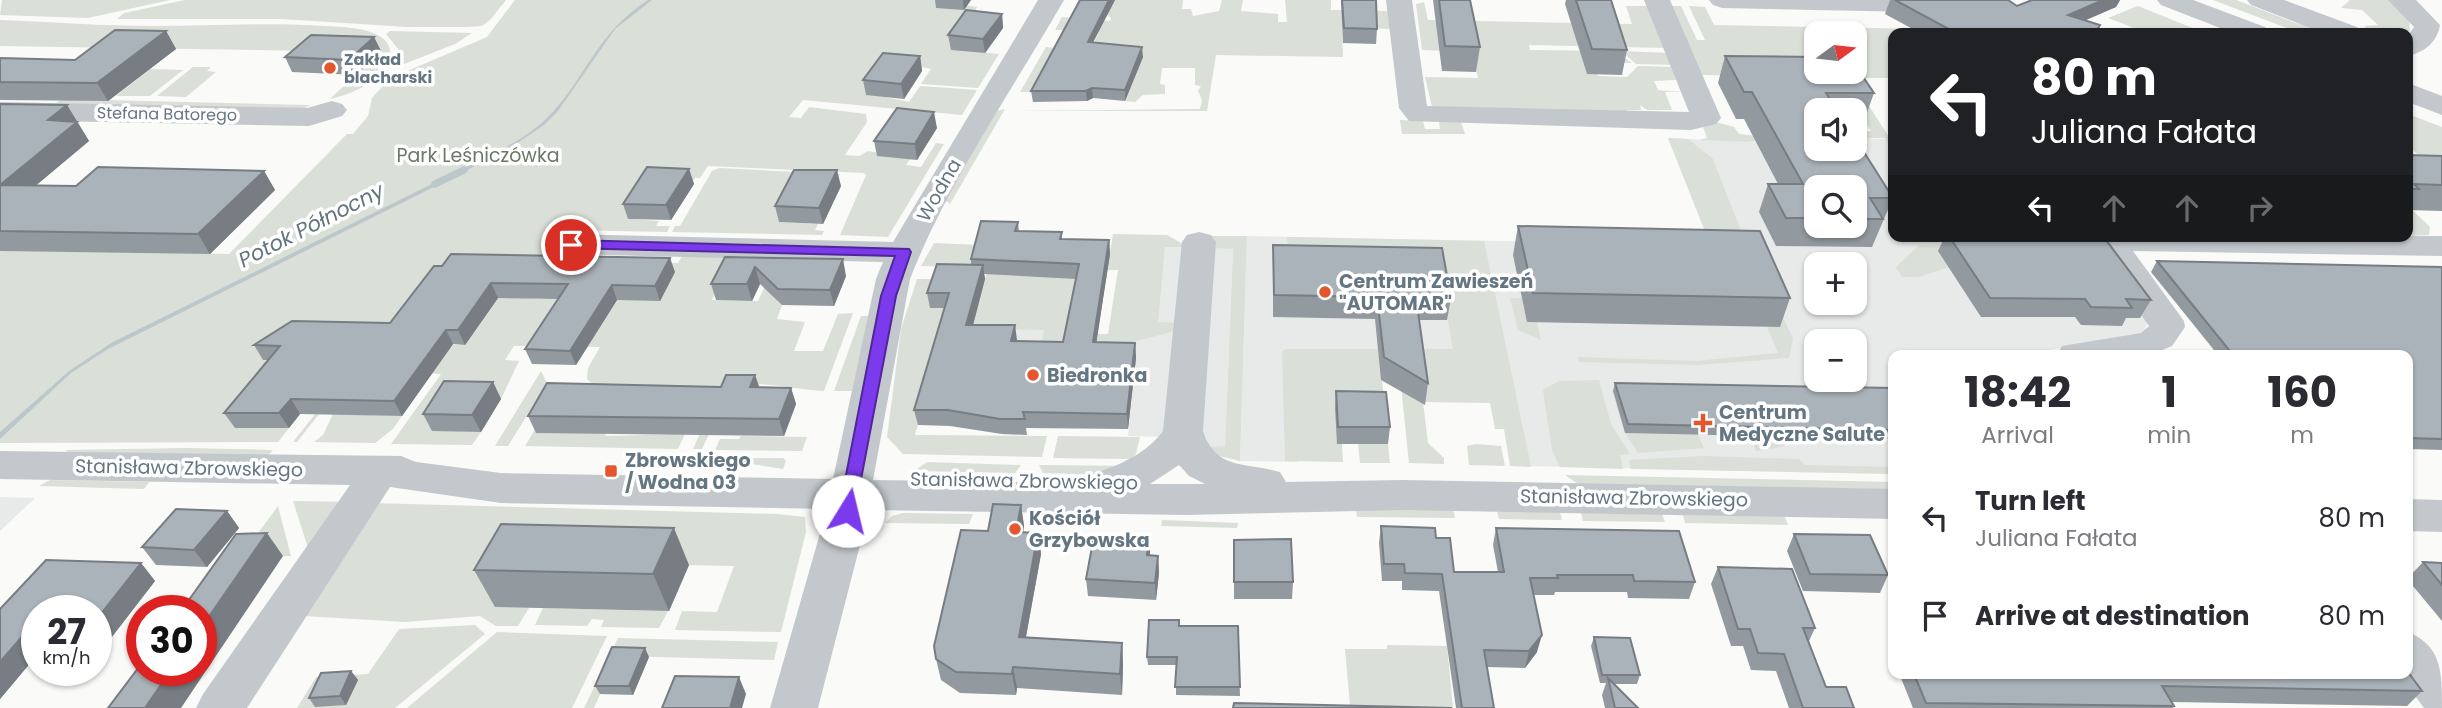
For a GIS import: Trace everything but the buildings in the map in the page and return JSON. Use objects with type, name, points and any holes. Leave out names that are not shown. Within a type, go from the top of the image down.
[{"type":"street","name":"Wodna","points":[[794,708],[838,554],[889,296],[904,252],[1051,0]]},
{"type":"street","points":[[1399,0],[1413,110],[1423,116],[1690,121],[1706,118],[1657,0]]},
{"type":"street","points":[[1722,0],[1915,4],[1938,0]]},
{"type":"street","points":[[2170,0],[2243,28]]},
{"type":"street","points":[[2260,0],[2354,28]]},
{"type":"street","points":[[2280,0],[2354,28]]},
{"type":"street","points":[[2301,0],[2354,28]]},
{"type":"street","points":[[2321,0],[2354,28]]},
{"type":"street","points":[[2402,0],[2427,24],[2425,36],[2413,44]]},
{"type":"street","points":[[2413,94],[2442,106]]},
{"type":"street","name":"Stefana Batorego","points":[[0,111],[309,117],[332,110]]},
{"type":"street","points":[[1199,242],[1183,430],[1189,452],[1208,470],[1220,475],[1267,483]]},
{"type":"street","points":[[2104,350],[2150,342],[2159,338],[2167,327],[2166,321],[2117,257],[2115,247],[2122,242]]},
{"type":"street","points":[[2187,242],[2442,246]]},
{"type":"street","points":[[566,244],[904,252]]},
{"type":"street","points":[[1113,482],[1154,465],[1170,452],[1183,430]]},
{"type":"street","name":"Stanisława Zbrowskiego","points":[[0,465],[378,471],[501,488],[1267,483],[1375,495]]},
{"type":"street","points":[[220,708],[364,498],[378,471]]},
{"type":"street","name":"Stanisława Zbrowskiego","points":[[852,485],[1186,500],[1290,500],[1375,495],[1888,504]]},
{"type":"street","points":[[2413,515],[2442,516]]},
{"type":"street","points":[[2413,657],[2442,695]]},
{"type":"shaded area","points":[[648,0],[652,0],[615,29],[558,111],[544,125],[513,146],[456,176],[453,174],[504,148],[540,125],[563,99],[616,27]]},
{"type":"shaded area","points":[[1668,138],[1747,142],[1780,138],[1804,145],[1804,161],[1867,161],[1867,138],[1888,139],[1888,242],[2092,242],[2150,317],[2142,335],[2048,350],[1888,350],[1888,474],[1521,466],[1501,364],[1297,360],[1298,462],[1240,461],[1247,236],[1710,245]]},
{"type":"shaded area","points":[[442,179],[446,181],[108,349],[71,373],[0,439],[0,432],[69,371],[113,342]]},
{"type":"shaded area","points":[[1165,247],[1233,248],[1225,447],[1208,447],[1207,438],[1128,436],[1132,394],[945,329],[1044,330],[1043,341],[1128,342],[1175,331],[1157,322]]},
{"type":"shaded area","points":[[0,497],[35,498],[0,531]]},
{"type":"green space","points":[[2,0],[170,0],[88,18],[0,15]]},
{"type":"green space","points":[[185,0],[506,0],[482,26],[467,27],[407,27],[282,19],[117,19],[124,13]]},
{"type":"green space","name":"Park Leśniczówka","points":[[515,0],[936,0],[977,7],[975,11],[980,11],[951,49],[999,54],[978,88],[921,84],[931,69],[922,67],[885,97],[909,102],[920,86],[977,90],[962,115],[803,100],[789,117],[801,118],[809,107],[866,114],[867,122],[845,155],[859,156],[868,151],[910,159],[906,165],[921,167],[936,143],[944,144],[888,237],[840,235],[866,175],[864,173],[708,166],[700,178],[695,178],[691,184],[629,219],[659,221],[656,226],[670,226],[667,232],[566,230],[545,260],[531,299],[572,299],[544,346],[514,346],[505,360],[519,361],[501,399],[453,398],[432,430],[481,432],[472,445],[391,444],[441,374],[399,372],[372,347],[297,442],[293,442],[360,357],[312,361],[249,410],[235,427],[289,428],[278,442],[0,443],[0,250],[229,254],[347,134],[353,134],[368,116],[372,98],[383,86],[398,75],[487,37]],"holes":[[[440,280],[465,345],[428,344]]]},
{"type":"green space","points":[[1115,0],[1183,0],[1182,9],[1191,9],[1193,16],[1219,11],[1222,0],[1243,0],[1241,11],[1278,14],[1278,22],[1287,22],[1285,0],[1331,0],[1331,10],[1388,11],[1390,29],[1342,27],[1343,57],[1216,55],[1207,111],[1010,111],[1200,109],[1202,100],[1198,91],[1201,86],[1195,85],[1195,68],[1162,68],[1160,84],[1165,85],[1165,94],[1143,95],[1135,102],[1125,101],[1129,89],[1020,92],[1046,47],[1090,51],[1099,31],[1055,30],[1062,17],[1110,21],[1111,18],[1107,15]]},
{"type":"green space","points":[[2213,0],[2236,0],[2296,23],[2318,28],[2287,28]]},
{"type":"green space","points":[[2350,0],[2391,0],[2409,20],[2410,28],[2366,28],[2364,26],[2378,25],[2362,10],[2341,8]]},
{"type":"green space","points":[[1424,2],[1428,20],[1632,24],[1626,6],[1650,6],[1668,48],[1529,45],[1530,50],[1615,51],[1632,63],[1618,63],[1597,74],[1598,76],[1627,77],[1638,66],[1677,67],[1681,75],[1674,75],[1676,80],[1654,81],[1658,90],[1681,92],[1665,92],[1672,110],[1647,110],[1640,105],[1641,110],[1627,110],[1627,113],[1432,107],[1425,77],[1478,78],[1472,52],[1422,50],[1416,4]]},
{"type":"green space","points":[[1671,6],[1681,6],[1697,40],[1705,40],[1689,6],[1705,7],[1714,25],[1804,27],[1804,80],[1766,76],[1700,75]]},
{"type":"green space","points":[[2138,6],[2193,28],[2134,28],[2108,18]]},
{"type":"green space","points":[[0,20],[136,26],[282,24],[349,28],[368,31],[381,37],[389,47],[390,60],[378,78],[355,91],[330,99],[380,52],[0,46]]},
{"type":"green space","points":[[1867,28],[1888,28],[1888,78],[1867,78]]},
{"type":"green space","points":[[390,31],[472,33],[455,44],[394,68],[399,50],[386,34]]},
{"type":"green space","points":[[1621,51],[1670,53],[1676,65],[1636,64]]},
{"type":"green space","points":[[193,67],[211,67],[207,71],[216,72],[186,97],[157,96]]},
{"type":"green space","points":[[150,69],[183,70],[150,96],[116,96]]},
{"type":"green space","points":[[1841,84],[1855,84],[1864,98],[1850,98]]},
{"type":"green space","points":[[62,99],[310,105],[303,109],[52,106]]},
{"type":"green space","points":[[1867,103],[1888,135],[1888,143],[1885,138],[1867,138],[1867,131],[1871,131],[1867,125]]},
{"type":"green space","points":[[1005,109],[950,204],[945,200],[997,111]]},
{"type":"green space","points":[[2413,116],[2442,127],[2442,175],[2413,150]]},
{"type":"green space","points":[[1400,120],[1423,121],[1425,129],[1440,129],[1439,121],[1461,122],[1465,134],[1402,134]]},
{"type":"green space","points":[[1716,122],[1734,127],[1739,134],[1780,138],[1747,142],[1699,140],[1707,138],[1703,127]]},
{"type":"green space","points":[[1668,138],[1688,139],[1713,159],[1741,231],[1706,233]]},
{"type":"green space","points":[[719,168],[840,174],[833,186],[780,222],[818,224],[815,230],[824,231],[822,235],[672,232],[675,226],[680,226],[712,171]]},
{"type":"green space","points":[[2413,211],[2430,227],[2429,235],[2413,236]]},
{"type":"green space","points":[[1113,234],[1167,235],[1183,244],[1183,247],[1165,247],[1158,322],[1181,323],[1175,331],[1133,342],[1042,341],[1044,330],[945,329],[915,435],[1047,436],[1042,457],[903,454],[887,437],[901,329],[917,279],[939,279],[977,308],[988,268],[921,266],[934,243],[981,245],[1082,269],[1074,311],[1101,313],[1098,334],[1108,334],[1118,270],[1107,270]]},
{"type":"green space","points":[[1211,236],[1247,236],[1240,461],[1215,455],[1209,447],[1225,446],[1233,249],[1215,248]]},
{"type":"green space","points":[[1287,237],[1484,241],[1531,467],[1510,466],[1504,429],[1495,429],[1490,403],[1423,402],[1428,443],[1444,458],[1444,464],[1409,463],[1401,386],[1380,361],[1385,409],[1342,444],[1343,462],[1285,461],[1282,352],[1285,349],[1453,349],[1437,260],[1288,248]]},
{"type":"green space","points":[[1919,245],[1953,246],[1939,251],[1949,267],[1919,277],[1902,277],[1896,267]]},
{"type":"green space","points":[[742,255],[729,264],[712,300],[758,301],[775,265],[778,301],[782,305],[777,319],[805,322],[794,351],[823,351],[838,314],[853,313],[824,391],[756,384],[712,428],[702,449],[693,449],[717,396],[627,394],[605,436],[685,434],[678,449],[525,446],[558,392],[596,387],[587,379],[588,368],[600,347],[586,347],[639,262],[678,263],[682,256]]},
{"type":"green space","points":[[1754,259],[1793,338],[1789,358],[1698,365],[1579,362],[1578,357],[1696,361],[1778,353],[1767,327],[1780,327]]},
{"type":"green space","points":[[1510,298],[1522,298],[1527,321],[1537,322],[1541,340],[1518,330]]},
{"type":"green space","points":[[861,316],[869,316],[852,391],[834,391]]},
{"type":"green space","points":[[541,371],[547,383],[508,446],[495,446]]},
{"type":"green space","points":[[1599,380],[1611,424],[1630,454],[1620,455],[1623,469],[1560,467],[1552,450],[1543,390],[1559,381]]},
{"type":"green space","points":[[333,414],[402,416],[393,429],[375,443],[314,442],[323,435]]},
{"type":"green space","points":[[1625,433],[1698,435],[1704,448],[1638,453]]},
{"type":"green space","points":[[741,436],[807,437],[802,451],[715,450],[720,439],[739,439]]},
{"type":"green space","points":[[1058,436],[1140,437],[1132,459],[1053,458]]},
{"type":"green space","points":[[1751,436],[1814,437],[1816,442],[1792,441],[1781,447],[1756,451]]},
{"type":"green space","points":[[1358,443],[1388,444],[1390,463],[1360,463]]},
{"type":"green space","points":[[1467,446],[1501,446],[1505,466],[1469,465]]},
{"type":"green space","points":[[65,450],[273,450],[268,455],[72,454]]},
{"type":"green space","points":[[1703,456],[1799,459],[1805,465],[1888,467],[1888,474],[1631,469],[1629,460]]},
{"type":"green space","points":[[714,458],[783,458],[786,461],[783,469]]},
{"type":"green space","points":[[927,462],[1021,465],[1015,473],[914,471]]},
{"type":"green space","points":[[1039,465],[1138,466],[1111,475],[1043,473]]},
{"type":"green space","points":[[1565,475],[1888,482],[1888,490],[1578,484]]},
{"type":"green space","points":[[50,480],[149,482],[144,489],[39,486]]},
{"type":"green space","points":[[293,501],[350,502],[309,551]]},
{"type":"green space","points":[[369,503],[777,514],[805,517],[806,532],[781,632],[675,630],[682,611],[717,612],[734,566],[520,562],[529,608],[518,626],[496,626],[480,616],[405,622],[304,616]]},
{"type":"green space","points":[[278,506],[291,556],[252,557],[217,608],[217,595],[213,595]]},
{"type":"green space","points":[[1356,508],[1453,509],[1455,518],[1357,517]]},
{"type":"green space","points":[[1497,511],[1560,512],[1562,520],[1499,519]]},
{"type":"green space","points":[[903,513],[973,514],[969,524],[885,523],[892,516]]},
{"type":"green space","points":[[1581,513],[1662,514],[1665,522],[1583,521]]},
{"type":"green space","points":[[1683,515],[1785,517],[1788,525],[1685,523]]},
{"type":"green space","points":[[1162,520],[1238,523],[1237,528],[1161,526]]},
{"type":"green space","points":[[543,608],[668,611],[659,628],[601,627],[604,620],[592,619],[587,626],[535,625]]},
{"type":"green space","points":[[475,625],[485,634],[395,708],[297,708],[316,677],[368,674],[399,629]]},
{"type":"green space","points":[[497,632],[607,636],[572,708],[407,708]]},
{"type":"green space","points":[[618,638],[778,642],[774,660],[617,656],[594,708],[584,708]]},
{"type":"green space","points":[[1387,645],[1447,646],[1453,708],[1350,705],[1345,649],[1387,649]]},
{"type":"waterway","name":"Potok Północny","points":[[435,184],[464,170]]},
{"type":"place","name":"Zakład blacharski","points":[[330,68]]},
{"type":"place","name":"Centrum Zawieszeń \"AUTOMAR\"","points":[[1325,292]]},
{"type":"place","name":"Biedronka","points":[[1033,375]]},
{"type":"place","name":"Centrum Medyczne Salute","points":[[1703,423]]},
{"type":"place","name":"Zbrowskiego / Wodna 03","points":[[611,471]]},
{"type":"place","name":"Kościół Grzybowska","points":[[1015,529]]},
{"type":"route","points":[[571,245],[904,252],[889,296],[859,441],[848,511]]}]
